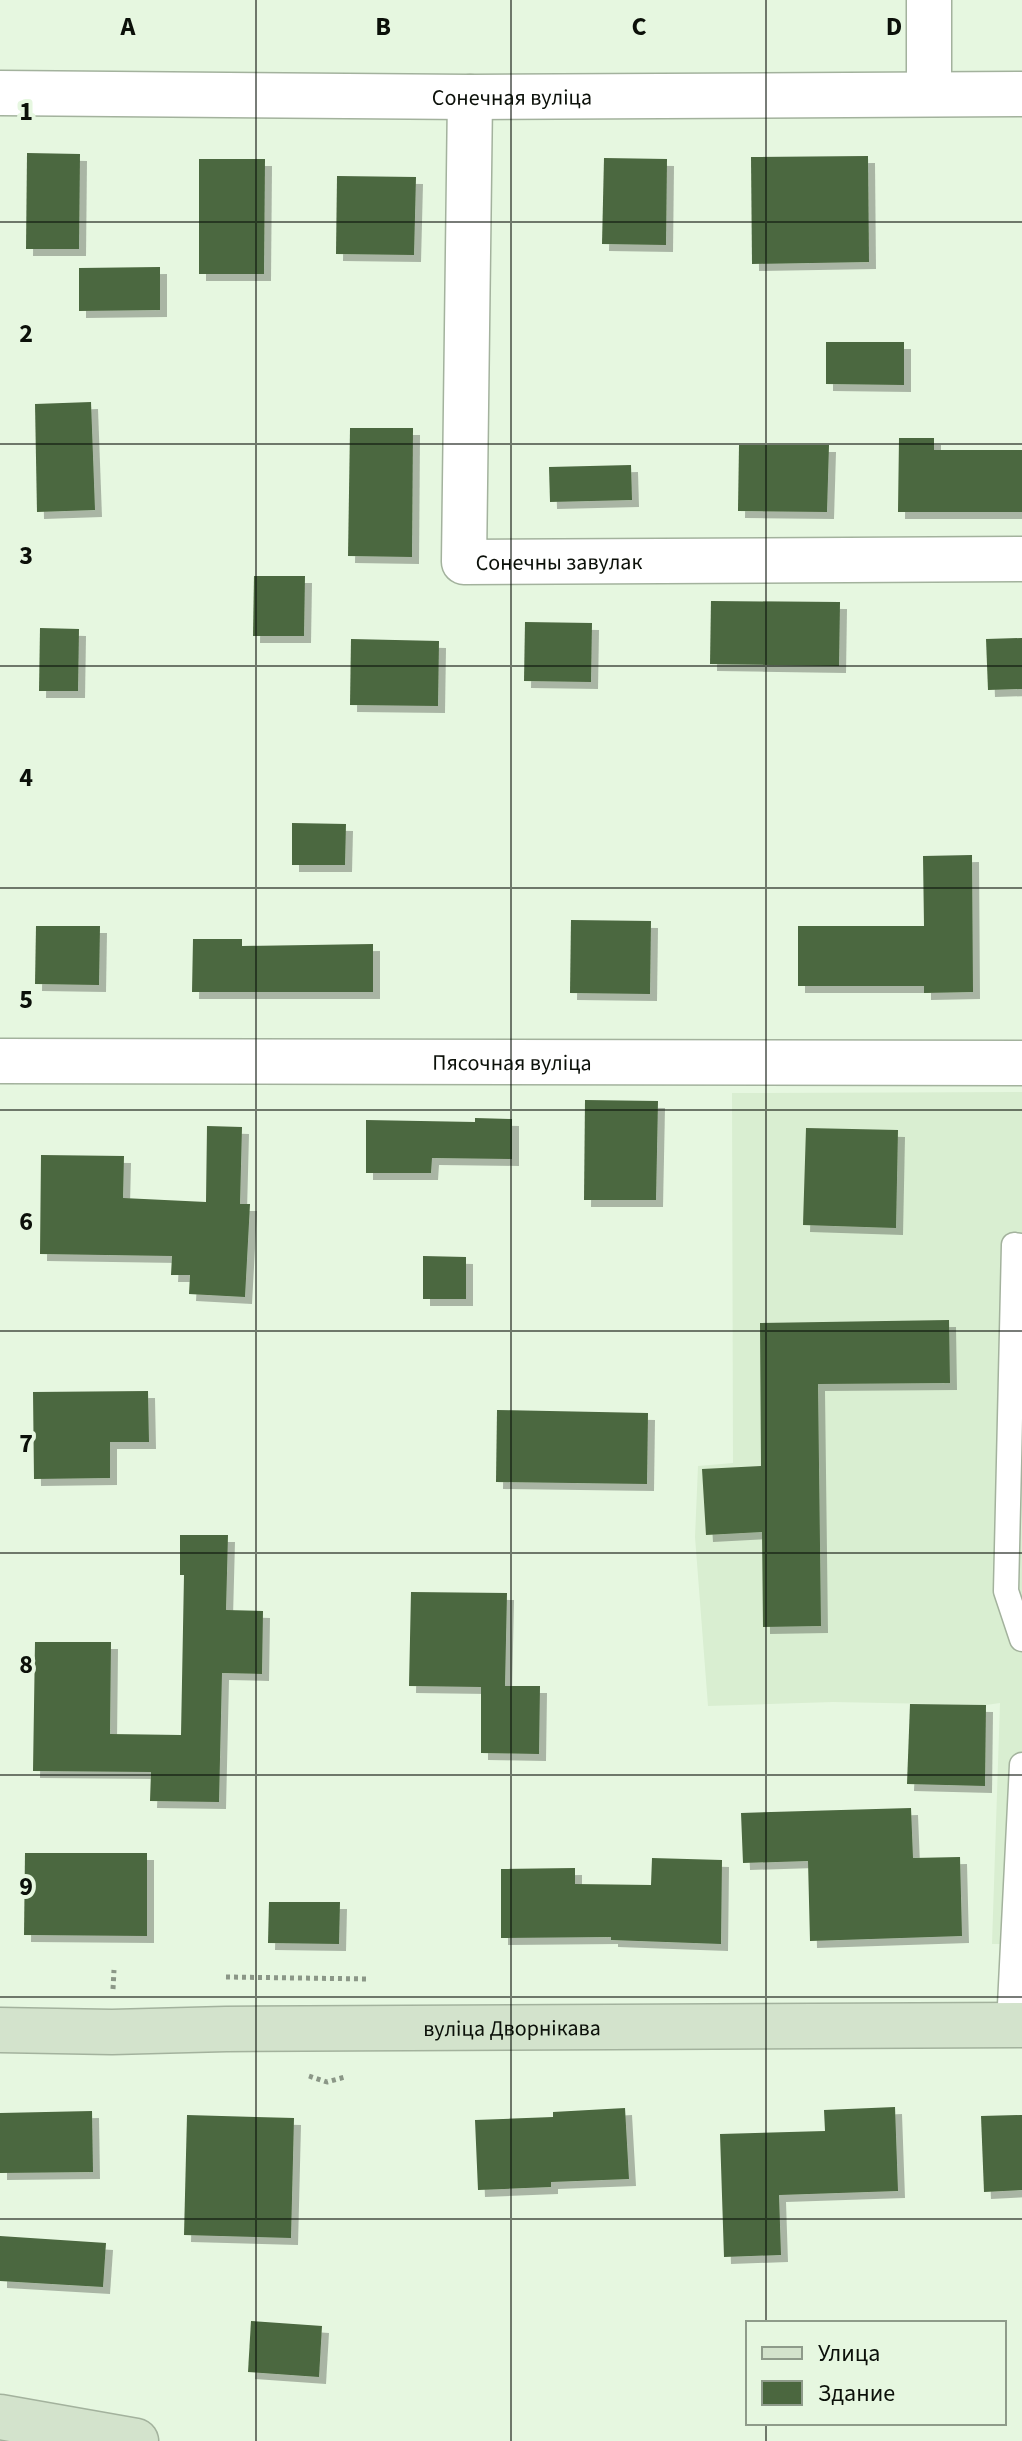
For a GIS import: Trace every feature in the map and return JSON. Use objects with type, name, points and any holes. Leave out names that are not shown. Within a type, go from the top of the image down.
[{"type":"main road","name":"вуліца Дворнікава","points":[[0,2030],[112,2032],[1016,2025]]},
{"type":"main road","points":[[0,2417],[136,2441]]},
{"type":"street","points":[[929,0],[929,93]]},
{"type":"street","name":"Сонечная вуліца","points":[[0,93],[470,97],[1022,94]]},
{"type":"street","name":"Сонечны завулак","points":[[470,97],[464,562],[1022,559]]},
{"type":"street","name":"Пясочная вуліца","points":[[0,1061],[1022,1063]]},
{"type":"lane","points":[[1022,1246],[1014,1245],[1016,1457],[1006,1591],[1022,1639]]},
{"type":"lane","points":[[1016,2025],[1022,1765]]},
{"type":"shaded area","points":[[1022,1092],[1022,1944],[992,1944],[1000,1703],[833,1702],[708,1706],[695,1537],[698,1466],[733,1463],[732,1093]]},
{"type":"building","points":[[27,153],[80,154],[79,249],[26,249]]},
{"type":"building","points":[[868,156],[869,262],[752,264],[751,157]]},
{"type":"building","points":[[604,158],[667,159],[666,245],[602,244]]},
{"type":"building","points":[[199,159],[265,159],[264,274],[199,274]]},
{"type":"building","points":[[337,176],[416,177],[414,255],[336,254]]},
{"type":"building","points":[[160,267],[160,310],[79,311],[79,268]]},
{"type":"building","points":[[826,342],[904,342],[904,385],[826,384]]},
{"type":"building","points":[[91,402],[95,510],[37,512],[35,404]]},
{"type":"building","points":[[350,428],[413,428],[412,557],[348,556]]},
{"type":"building","points":[[899,438],[934,438],[934,450],[1022,450],[1022,512],[898,512]]},
{"type":"building","points":[[739,445],[829,445],[827,512],[738,511]]},
{"type":"building","points":[[631,465],[632,500],[550,502],[549,467]]},
{"type":"building","points":[[254,576],[305,576],[304,636],[253,636]]},
{"type":"building","points":[[711,601],[840,602],[839,666],[710,664]]},
{"type":"building","points":[[525,622],[592,623],[591,682],[524,681]]},
{"type":"building","points":[[40,628],[79,629],[78,691],[39,691]]},
{"type":"building","points":[[1022,638],[1022,689],[988,690],[986,639]]},
{"type":"building","points":[[351,639],[439,641],[438,706],[350,705]]},
{"type":"building","points":[[292,823],[346,824],[345,865],[292,865]]},
{"type":"building","points":[[972,855],[973,992],[924,993],[924,986],[798,986],[798,926],[924,926],[923,856]]},
{"type":"building","points":[[571,920],[651,921],[650,994],[570,993]]},
{"type":"building","points":[[36,926],[100,926],[99,985],[35,984]]},
{"type":"building","points":[[193,939],[242,939],[242,946],[373,944],[373,992],[192,992]]},
{"type":"building","points":[[585,1100],[658,1101],[656,1200],[584,1200]]},
{"type":"building","points":[[475,1118],[512,1119],[512,1159],[432,1158],[431,1173],[366,1173],[366,1120],[475,1122]]},
{"type":"building","points":[[207,1126],[242,1127],[240,1204],[250,1204],[245,1297],[189,1294],[190,1275],[171,1275],[172,1256],[40,1254],[41,1155],[124,1156],[123,1198],[206,1202]]},
{"type":"building","points":[[806,1128],[898,1130],[896,1228],[803,1225]]},
{"type":"building","points":[[423,1256],[466,1257],[466,1299],[423,1299]]},
{"type":"building","points":[[949,1320],[950,1383],[818,1384],[821,1626],[763,1627],[762,1532],[706,1535],[702,1469],[761,1466],[760,1323]]},
{"type":"building","points":[[148,1391],[149,1442],[110,1442],[110,1478],[34,1479],[33,1392]]},
{"type":"building","points":[[497,1410],[648,1413],[647,1484],[496,1482]]},
{"type":"building","points":[[180,1535],[228,1535],[226,1610],[263,1611],[262,1674],[222,1673],[219,1802],[150,1801],[151,1772],[33,1771],[35,1642],[111,1642],[110,1734],[181,1735],[184,1575],[180,1575]]},
{"type":"building","points":[[411,1592],[507,1593],[505,1686],[540,1686],[539,1754],[481,1753],[481,1687],[409,1686]]},
{"type":"building","points":[[910,1704],[986,1705],[985,1786],[907,1784]]},
{"type":"building","points":[[911,1808],[913,1858],[960,1857],[962,1936],[810,1941],[808,1861],[743,1863],[741,1813]]},
{"type":"building","points":[[25,1853],[147,1853],[147,1936],[24,1935]]},
{"type":"building","points":[[652,1858],[722,1860],[721,1944],[611,1940],[611,1937],[501,1938],[501,1869],[575,1868],[575,1884],[651,1885]]},
{"type":"building","points":[[269,1902],[340,1902],[339,1944],[268,1943]]},
{"type":"building","points":[[895,2107],[898,2191],[779,2195],[781,2255],[724,2257],[720,2134],[825,2131],[824,2110]]},
{"type":"building","points":[[625,2108],[629,2179],[551,2182],[551,2187],[478,2190],[475,2120],[553,2117],[553,2112]]},
{"type":"building","points":[[92,2111],[93,2172],[0,2173],[0,2113]]},
{"type":"building","points":[[187,2115],[294,2118],[291,2238],[184,2235]]},
{"type":"building","points":[[1022,2115],[1022,2190],[984,2192],[981,2116]]},
{"type":"building","points":[[0,2236],[106,2243],[103,2287],[0,2281]]},
{"type":"building","points":[[251,2321],[322,2326],[319,2377],[248,2372]]}]
